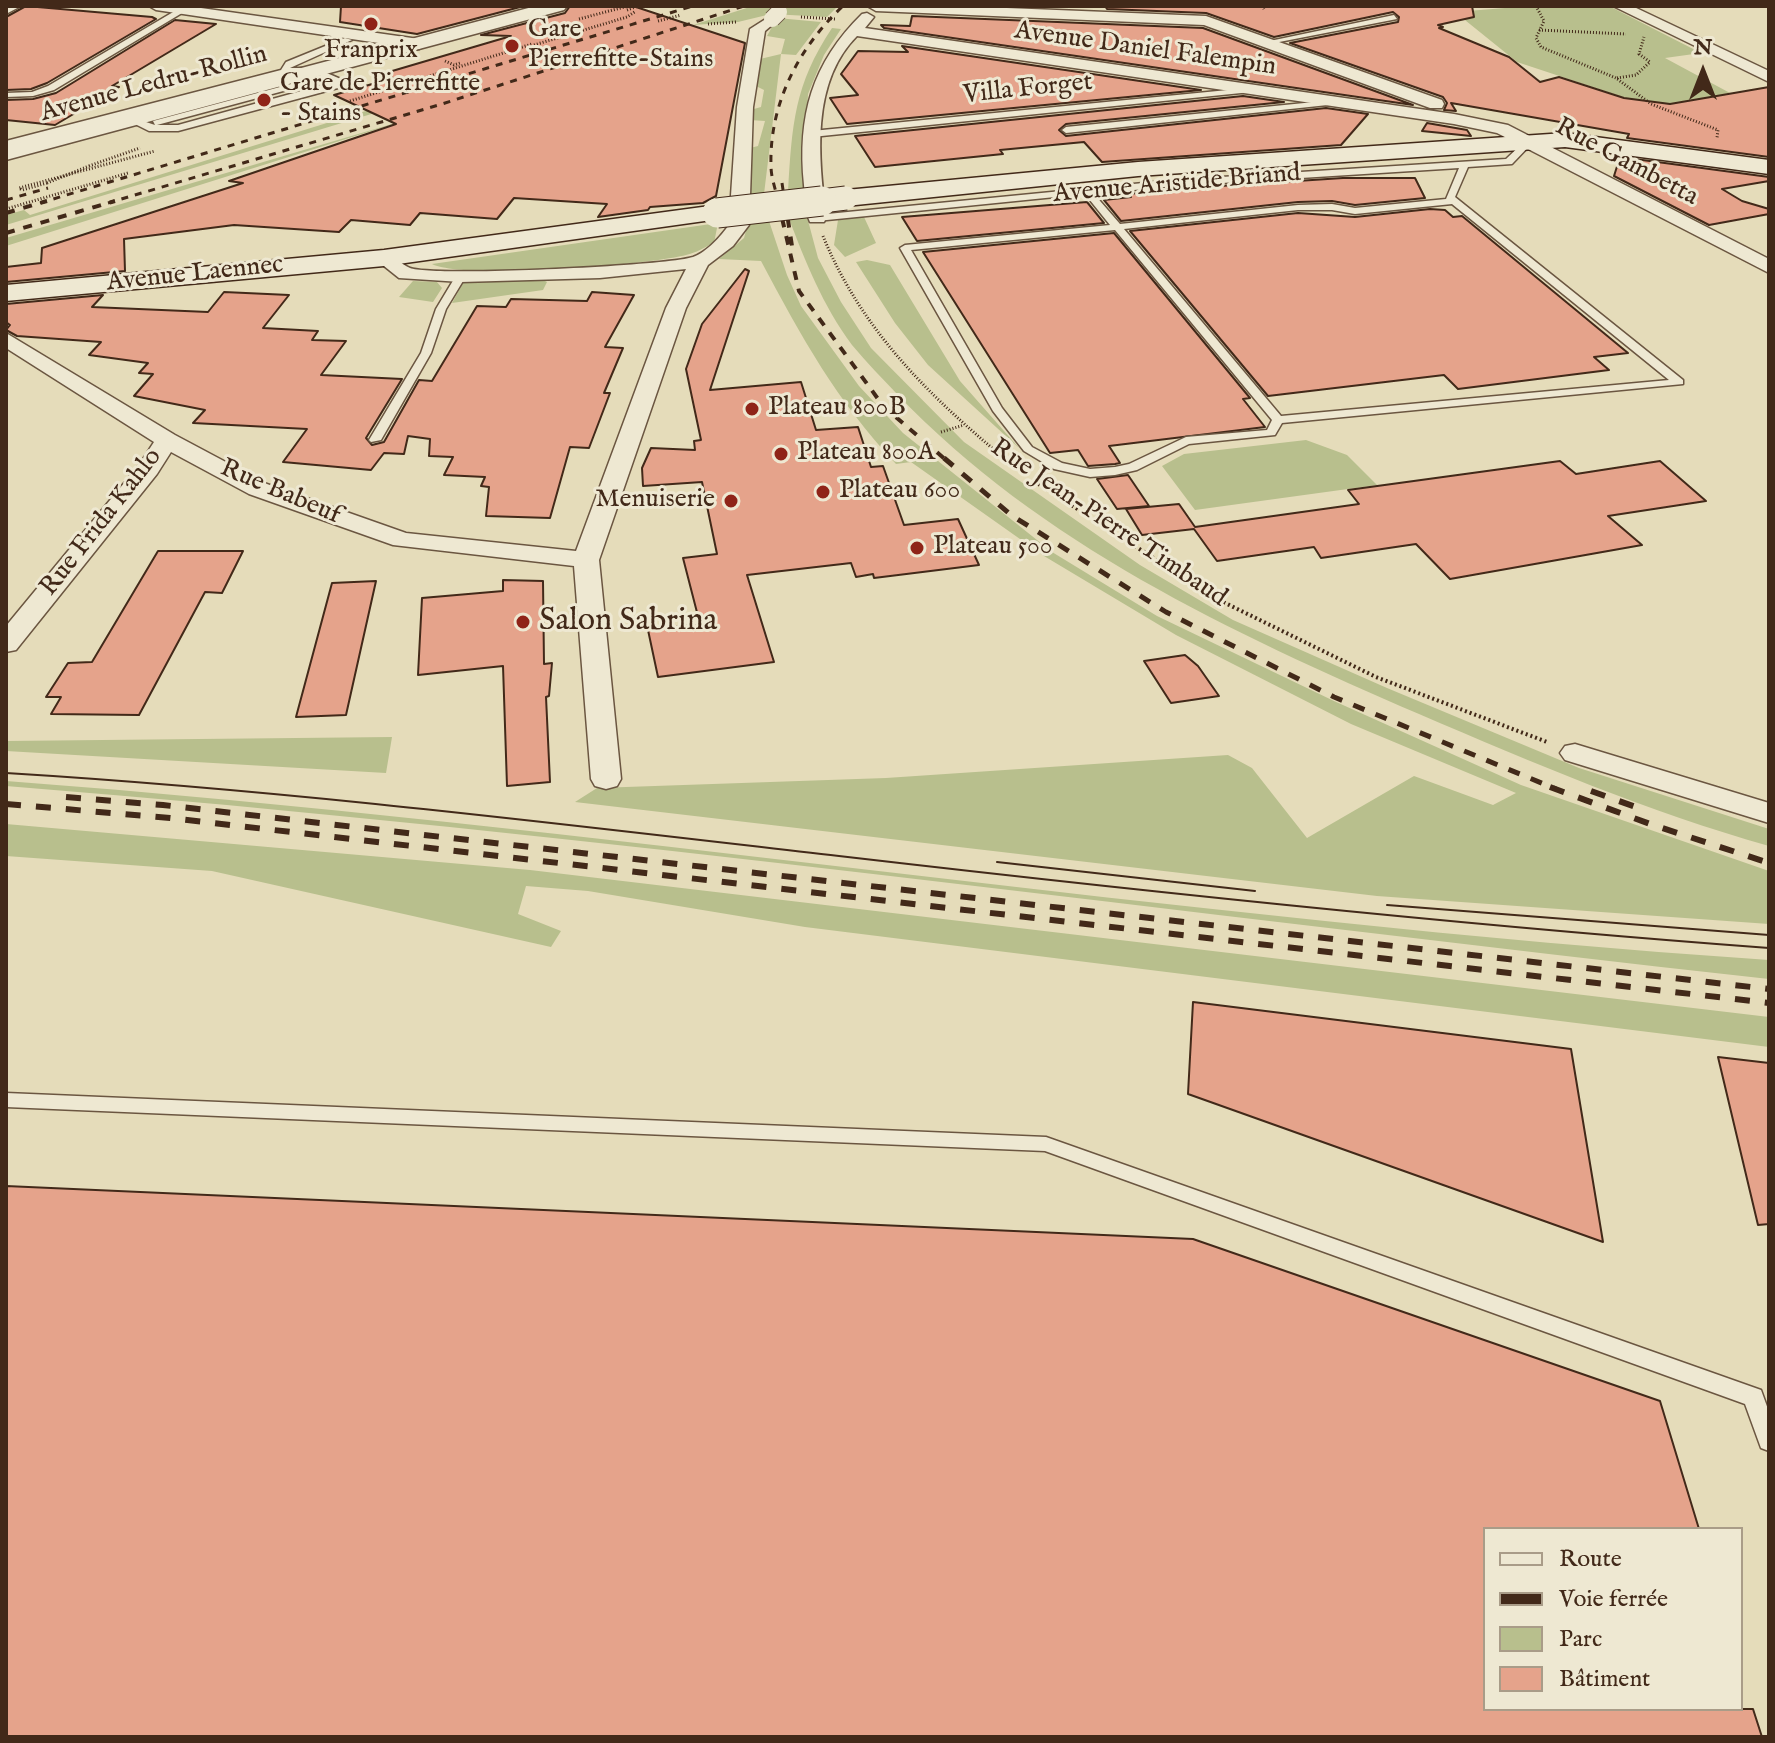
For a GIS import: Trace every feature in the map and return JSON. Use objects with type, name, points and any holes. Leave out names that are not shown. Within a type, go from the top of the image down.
[{"type":"main road","name":"Avenue Aristide Briand","points":[[717,213],[1152,168],[1530,141],[1592,142],[1769,167]]},
{"type":"main road","name":"Avenue Laennec","points":[[6,293],[384,258],[717,213]]},
{"type":"street","points":[[156,6],[419,44]]},
{"type":"street","name":"Avenue Ledru-Rollin","points":[[6,153],[137,123],[557,6]]},
{"type":"street","points":[[1620,6],[1769,77]]},
{"type":"street","points":[[817,218],[811,177],[812,134],[821,81],[843,41],[877,7],[1206,21],[1430,100],[1454,119]]},
{"type":"street","points":[[606,779],[586,560],[676,308],[700,262],[726,242],[739,225],[745,107],[758,29],[778,13]]},
{"type":"street","name":"Avenue Daniel Falempin","points":[[854,31],[1454,119]]},
{"type":"street","name":"Rue Gambetta","points":[[1454,119],[1502,129],[1530,141],[1566,164],[1769,267]]},
{"type":"street","points":[[384,258],[406,274],[461,276],[600,272],[700,262]]},
{"type":"street","name":"Rue Babeuf","points":[[6,339],[167,440],[258,489],[402,540],[586,560]]},
{"type":"street","name":"Rue Frida Kahlo","points":[[6,644],[149,469],[167,440]]},
{"type":"street","points":[[1575,753],[1769,813]]},
{"type":"lane","points":[[6,12],[17,6]]},
{"type":"lane","points":[[6,95],[33,94],[51,88],[183,10]]},
{"type":"lane","points":[[1269,42],[1394,17]]},
{"type":"lane","points":[[286,71],[289,64],[348,40]]},
{"type":"lane","points":[[6,144],[286,71],[323,73]]},
{"type":"lane","name":"Villa Forget","points":[[812,134],[1248,90]]},
{"type":"lane","name":"Avenue Daniel Falempin","points":[[1066,130],[1334,102]]},
{"type":"lane","name":"Avenue Aristide Briand","points":[[817,218],[1087,191],[1509,162],[1530,141]]},
{"type":"lane","points":[[1278,420],[1679,382],[1450,198],[1465,164]]},
{"type":"lane","points":[[1087,191],[1278,420]]},
{"type":"lane","points":[[1278,420],[1271,433],[1186,441],[1133,467],[1115,471],[1090,473],[1058,466],[1028,449],[997,409],[905,248],[1115,225],[1263,213],[1294,207],[1342,207],[1355,211],[1454,201]]},
{"type":"lane","points":[[375,440],[426,353],[441,309],[461,276]]},
{"type":"lane","points":[[6,1100],[1046,1144],[1753,1397],[1769,1441]]},
{"type":"path","points":[[628,6],[607,13],[638,6]]},
{"type":"path","points":[[1536,6],[1544,21],[1536,42],[1549,52],[1616,78],[1651,104],[1718,130],[1712,158]]},
{"type":"path","points":[[339,104],[627,17],[636,11]]},
{"type":"path","points":[[658,21],[681,15]]},
{"type":"path","points":[[1539,30],[1620,33],[1642,39],[1670,29]]},
{"type":"path","points":[[1616,78],[1636,75],[1650,62],[1639,54],[1642,39]]},
{"type":"path","points":[[450,59],[468,66]]},
{"type":"path","points":[[45,182],[19,188],[22,190],[45,182],[140,148]]},
{"type":"path","points":[[6,207],[128,173]]},
{"type":"path","points":[[61,193],[58,191],[65,189]]},
{"type":"path","points":[[6,207],[43,195]]},
{"type":"path","name":"Rue Jean-Pierre Timbaud","points":[[817,218],[849,291],[875,330],[926,388],[964,425],[1006,459]]},
{"type":"path","points":[[941,432],[964,425]]},
{"type":"path","name":"Rue Jean-Pierre Timbaud","points":[[1027,476],[1217,599],[1284,633],[1376,677],[1575,753]]},
{"type":"green space","points":[[753,6],[838,6],[827,17],[771,14],[738,22],[693,25]]},
{"type":"green space","points":[[1530,6],[1609,6],[1701,53],[1665,58],[1730,93],[1656,108],[1517,62],[1455,12]]},
{"type":"green space","points":[[777,18],[821,22],[796,55],[781,54],[785,39],[767,36]]},
{"type":"green space","points":[[832,28],[841,29],[824,55],[808,94],[803,190],[788,192],[791,146],[802,87]]},
{"type":"green space","points":[[781,54],[764,194],[740,197],[746,149],[758,146],[765,121],[750,120],[754,109],[761,107],[764,90],[756,86],[760,59]]},
{"type":"green space","points":[[414,96],[424,98],[6,225],[6,215],[24,210],[30,215]]},
{"type":"green space","points":[[419,116],[6,246],[6,238]]},
{"type":"green space","points":[[806,213],[818,258],[841,302],[871,348],[964,442],[1140,565],[1233,620],[1387,688],[1579,768],[1769,829],[1769,846],[1592,786],[1349,683],[1209,617],[1076,540],[1013,496],[953,447],[897,394],[852,345],[823,299],[788,216]]},
{"type":"green space","points":[[864,217],[876,243],[845,257],[834,245],[838,220]]},
{"type":"green space","points":[[768,218],[801,306],[859,386],[903,433],[1052,552],[1157,616],[1334,701],[1521,785],[1769,871],[1769,924],[1377,896],[575,802],[597,788],[886,778],[1228,755],[1252,768],[1307,838],[1414,776],[1493,805],[1516,793],[1351,724],[1176,635],[1044,556],[911,462],[896,464],[855,416],[821,367],[761,261],[719,259],[744,238],[749,220]]},
{"type":"green space","points":[[718,223],[714,243],[690,254],[665,259],[516,271],[450,269],[432,264]]},
{"type":"green space","points":[[867,260],[890,265],[960,381],[1019,448],[928,365],[895,323],[856,262]]},
{"type":"green space","points":[[541,279],[547,282],[543,290],[452,303],[463,283]]},
{"type":"green space","points":[[413,281],[437,282],[442,288],[433,302],[399,297]]},
{"type":"green space","points":[[1306,440],[1347,455],[1377,485],[1195,510],[1162,466],[1184,454]]},
{"type":"green space","points":[[392,737],[386,773],[6,751],[6,741]]},
{"type":"green space","points":[[6,781],[447,822],[1327,921],[1548,943],[1769,960],[1769,979],[668,851],[227,805],[6,786]]},
{"type":"green space","points":[[6,824],[530,870],[1769,1017],[1769,1047],[805,927],[588,891],[526,886],[518,914],[561,931],[551,947],[212,871],[6,856]]},
{"type":"building","points":[[26,6],[156,19],[47,83],[31,89],[6,90],[6,17]]},
{"type":"building","points":[[341,6],[524,6],[417,34],[340,22]]},
{"type":"building","points":[[570,6],[633,6],[745,43],[716,196],[703,203],[650,207],[648,210],[598,217],[607,204],[514,198],[497,219],[420,213],[410,225],[351,220],[339,232],[234,225],[124,239],[125,271],[6,282],[6,267],[41,263],[42,248],[243,183],[229,181],[396,124],[334,95],[393,78],[382,74],[511,36],[481,35],[565,13]]},
{"type":"building","points":[[1105,6],[1472,6],[1474,17],[1438,25],[1443,27],[1439,28],[1509,57],[1540,82],[1559,77],[1624,98],[1670,104],[1769,87],[1769,157],[1627,138],[1629,134],[1451,103],[1456,111],[1444,110],[1447,103],[1443,97],[1290,43],[1398,22],[1399,17],[1393,12],[1274,37],[1206,13],[1107,9]]},
{"type":"building","points":[[912,16],[1203,28],[1413,105],[884,28],[881,25],[910,26]]},
{"type":"building","points":[[175,20],[216,24],[112,86],[119,87],[55,125],[6,120],[6,100],[33,99],[56,93]]},
{"type":"building","points":[[902,46],[1201,90],[847,124],[830,98],[858,95],[841,74],[858,51],[908,52]]},
{"type":"building","points":[[1243,96],[1284,102],[1066,124],[1059,130],[1066,136],[1326,108],[1368,114],[1341,145],[1102,162],[1084,142],[875,167],[855,136]]},
{"type":"building","points":[[1427,123],[1467,130],[1471,136],[1422,131]]},
{"type":"building","points":[[1620,157],[1769,177],[1769,181],[1722,189],[1742,201],[1769,209],[1769,214],[1709,225],[1614,176]]},
{"type":"building","points":[[1343,178],[1415,178],[1425,198],[1355,205],[1332,201],[1298,202],[1121,221],[1104,200],[1174,189]]},
{"type":"building","points":[[1087,202],[1104,223],[917,241],[902,217]]},
{"type":"building","points":[[1445,210],[1453,217],[1462,216],[1628,353],[1594,357],[1609,370],[1458,389],[1444,375],[1268,396],[1130,231],[1298,213],[1355,217]]},
{"type":"building","points":[[1114,233],[1250,398],[1243,399],[1265,427],[1109,446],[1120,463],[1115,464],[1088,466],[1078,450],[1050,453],[923,252]]},
{"type":"building","points":[[745,269],[749,271],[710,390],[801,382],[816,430],[858,427],[871,467],[883,466],[904,525],[958,519],[979,565],[874,578],[873,574],[856,577],[851,563],[747,575],[774,662],[658,677],[648,630],[700,624],[683,558],[717,554],[702,482],[643,486],[642,468],[651,448],[695,450],[694,441],[701,440],[686,369],[702,324]]},
{"type":"building","points":[[224,292],[289,295],[263,328],[318,331],[312,340],[346,341],[321,375],[402,379],[366,438],[372,445],[384,442],[419,380],[432,381],[477,306],[506,307],[511,299],[587,301],[592,292],[634,295],[605,347],[623,348],[604,393],[610,393],[589,448],[570,447],[550,518],[486,516],[489,487],[481,486],[485,477],[444,475],[453,457],[429,456],[430,439],[408,436],[404,454],[384,453],[371,470],[283,462],[307,429],[193,423],[205,410],[134,396],[153,374],[139,373],[148,363],[89,355],[101,342],[17,336],[6,330],[10,325],[6,322],[6,304],[103,295],[92,307],[208,312]]},
{"type":"building","points":[[1560,461],[1576,474],[1660,461],[1706,501],[1608,516],[1642,545],[1450,579],[1416,544],[1321,558],[1314,547],[1217,561],[1194,529],[1142,535],[1126,509],[1179,504],[1195,527],[1359,504],[1348,490]]},
{"type":"building","points":[[1128,475],[1149,506],[1117,509],[1097,479]]},
{"type":"building","points":[[158,551],[243,551],[222,593],[205,592],[139,715],[51,714],[61,697],[46,697],[68,663],[92,662]]},
{"type":"building","points":[[503,580],[543,581],[544,664],[552,663],[549,696],[546,697],[550,782],[507,786],[503,666],[418,675],[422,598],[503,591]]},
{"type":"building","points":[[376,581],[346,715],[296,717],[332,583]]},
{"type":"building","points":[[1185,655],[1198,666],[1219,696],[1171,703],[1144,661]]},
{"type":"building","points":[[1193,1002],[1571,1049],[1603,1242],[1188,1094]]},
{"type":"building","points":[[1718,1057],[1769,1063],[1769,1224],[1758,1225]]},
{"type":"building","points":[[6,1186],[1193,1239],[1660,1401],[1698,1527],[1483,1527],[1483,1711],[1753,1709],[1762,1737],[6,1737]]},
{"type":"tram line","points":[[6,773],[319,798],[1303,907],[1769,948]]},
{"type":"tram line","points":[[997,862],[1255,891]]},
{"type":"tram line","points":[[1387,905],[1769,935]]},
{"type":"railway","points":[[40,203],[693,6]]},
{"type":"railway","points":[[108,203],[442,104],[744,6]]},
{"type":"railway","points":[[779,203],[771,166],[775,121],[781,99],[800,58],[843,6]]},
{"type":"railway","points":[[782,183],[785,203]]},
{"type":"railway","points":[[6,200],[48,188]]},
{"type":"railway","points":[[6,213],[47,201]]},
{"type":"railway","points":[[6,233],[115,201]]},
{"type":"railway","points":[[778,201],[799,291],[884,407],[946,460]]},
{"type":"railway","points":[[785,201],[792,246]]},
{"type":"railway","points":[[944,458],[1011,515],[1166,612],[1334,697],[1556,789]]},
{"type":"railway","points":[[1550,787],[1769,863]]},
{"type":"railway","points":[[1591,791],[1647,811]]},
{"type":"railway","points":[[66,797],[163,805],[1769,989]]},
{"type":"railway","points":[[6,804],[170,818],[1769,1003]]},
{"type":"place","name":"Franprix","points":[[371,24]]},
{"type":"place","name":"Gare Pierrefitte-Stains","points":[[512,46]]},
{"type":"place","name":"Gare de Pierrefitte - Stains","points":[[264,100]]},
{"type":"place","name":"Plateau 800B","points":[[752,409]]},
{"type":"place","name":"Plateau 800A","points":[[781,454]]},
{"type":"place","name":"Plateau 600","points":[[823,492]]},
{"type":"place","name":"Menuiserie","points":[[731,501]]},
{"type":"place","name":"Plateau 500","points":[[917,548]]},
{"type":"place","name":"Salon Sabrina","points":[[523,622]]}]
